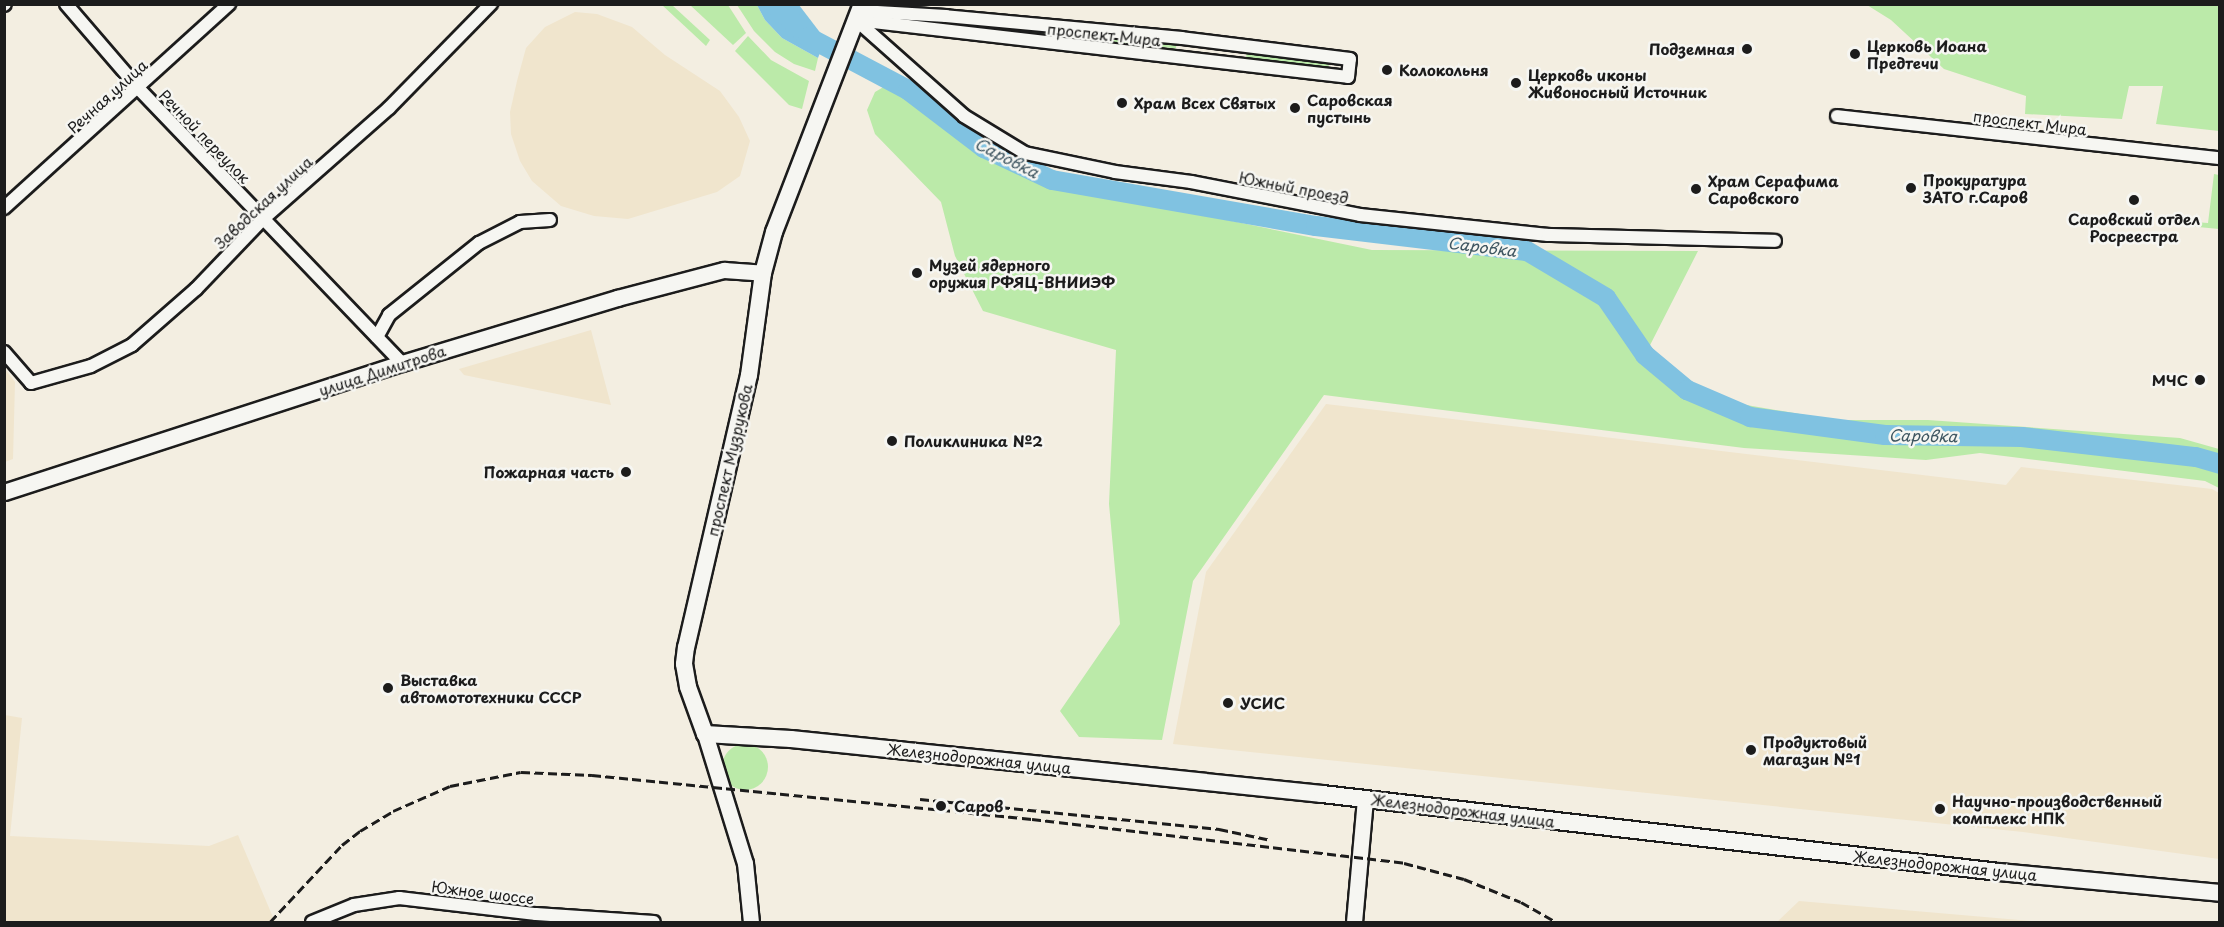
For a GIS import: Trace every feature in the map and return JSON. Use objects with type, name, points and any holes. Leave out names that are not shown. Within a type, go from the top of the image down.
[{"type":"main road","name":"проспект Музрукова","points":[[705,734],[688,687],[684,664],[686,647],[749,375],[763,273],[774,232],[857,17]]},
{"type":"main road","name":"Железнодорожная улица","points":[[705,734],[791,739],[1365,798],[1999,872],[2220,893]]},
{"type":"street","name":"Речной переулок","points":[[66,4],[139,89],[402,363]]},
{"type":"street","name":"Речная улица","points":[[4,208],[139,89],[229,4]]},
{"type":"street","name":"Заводская улица","points":[[4,352],[31,383],[91,366],[132,345],[196,289],[263,219],[389,108],[491,4]]},
{"type":"street","points":[[904,4],[919,14]]},
{"type":"street","name":"проспект Мира","points":[[919,14],[1182,38],[1350,58],[1348,77],[857,17],[919,14]]},
{"type":"street","name":"Южный проезд","points":[[857,17],[964,116],[1025,153],[1115,172],[1191,182],[1360,215],[1548,235],[1775,241]]},
{"type":"street","name":"проспект Мира","points":[[1837,116],[2220,158]]},
{"type":"street","points":[[377,337],[389,315],[479,243],[520,222],[550,220]]},
{"type":"street","name":"улица Димитрова","points":[[4,492],[402,363],[652,288],[724,270],[763,273]]},
{"type":"street","name":"проспект Музрукова","points":[[705,734],[745,863],[751,922]]},
{"type":"street","points":[[1354,922],[1365,798]]},
{"type":"street","name":"Южное шоссе","points":[[312,922],[354,905],[399,898],[537,914],[654,922]]},
{"type":"shaded area","points":[[575,12],[597,14],[632,27],[665,55],[720,91],[739,117],[750,141],[740,176],[717,192],[628,219],[594,216],[561,206],[532,181],[520,161],[511,134],[510,112],[517,81],[526,48],[545,27]]},
{"type":"shaded area","points":[[591,330],[611,405],[464,375],[459,369]]},
{"type":"shaded area","points":[[5,369],[15,382],[13,459],[5,462]]},
{"type":"shaded area","points":[[1326,404],[2006,485],[2021,467],[2212,489],[2219,493],[2219,859],[2023,832],[1173,744],[1206,572]]},
{"type":"shaded area","points":[[5,715],[22,718],[10,836],[209,846],[238,835],[275,922],[5,922]]},
{"type":"shaded area","points":[[1799,901],[2044,922],[1777,922]]},
{"type":"green space","points":[[662,5],[672,5],[710,40],[706,46]]},
{"type":"green space","points":[[690,5],[728,5],[746,33],[733,45]]},
{"type":"green space","points":[[737,5],[757,5],[765,20],[782,38],[818,58],[815,71],[794,64],[775,52],[754,31]]},
{"type":"green space","points":[[1867,5],[2219,5],[2219,131],[2156,124],[2163,86],[2129,86],[2122,119],[2025,114],[2026,96],[1944,69],[1891,20]]},
{"type":"green space","points":[[992,25],[1089,33],[1088,40],[991,31]]},
{"type":"green space","points":[[1096,34],[1177,42],[1176,48],[1095,40]]},
{"type":"green space","points":[[748,36],[771,60],[809,81],[802,109],[789,105],[735,51]]},
{"type":"green space","points":[[1247,51],[1329,63],[1328,70],[1246,59]]},
{"type":"green space","points":[[892,82],[1028,179],[1372,250],[1698,251],[1645,355],[1723,401],[1835,420],[1928,420],[2180,438],[2219,449],[2219,488],[2205,481],[1980,453],[1926,460],[1744,448],[1324,395],[1193,581],[1162,740],[1079,737],[1060,711],[1120,624],[1109,504],[1116,350],[983,311],[955,256],[941,202],[875,134],[867,110],[875,92]]},
{"type":"green space","points":[[2214,174],[2219,175],[2219,229],[2167,224],[2167,220],[2208,223]]},
{"type":"green space","points":[[745,744],[761,751],[768,767],[761,783],[745,790],[729,783],[722,767],[729,751]]},
{"type":"water","points":[[757,5],[799,5],[825,39],[818,58],[782,38],[765,20]]},
{"type":"waterway","name":"Саровка","points":[[774,4],[808,37],[908,90],[984,148],[1052,180],[1316,226],[1527,251],[1606,298],[1645,355],[1687,390],[1750,417],[1885,435],[2022,437],[2196,457],[2220,464]]},
{"type":"railway","points":[[270,922],[342,845],[393,811],[450,786],[521,772],[592,775],[1032,819],[1404,863],[1464,879],[1521,902],[1556,922]]},
{"type":"railway","points":[[920,799],[1219,829],[1271,840]]},
{"type":"place","name":"Подземная","points":[[1747,49]]},
{"type":"place","name":"Церковь Иоана Предтечи","points":[[1855,54]]},
{"type":"place","name":"Колокольня","points":[[1387,70]]},
{"type":"place","name":"Церковь иконы Живоносный Источник","points":[[1516,83]]},
{"type":"place","name":"Храм Всех Святых","points":[[1122,103]]},
{"type":"place","name":"Саровская пустынь","points":[[1295,108]]},
{"type":"place","name":"Прокуратура ЗАТО г.Саров","points":[[1911,188]]},
{"type":"place","name":"Храм Серафима Саровского","points":[[1696,189]]},
{"type":"place","name":"Саровский отдел Росреестра","points":[[2134,200]]},
{"type":"place","name":"Музей ядерного оружия РФЯЦ-ВНИИЭФ","points":[[917,273]]},
{"type":"place","name":"МЧС","points":[[2200,380]]},
{"type":"place","name":"Поликлиника №2","points":[[892,441]]},
{"type":"place","name":"Пожарная часть","points":[[626,472]]},
{"type":"place","name":"Выставка автомототехники СССР","points":[[388,688]]},
{"type":"place","name":"УСИС","points":[[1228,703]]},
{"type":"place","name":"Продуктовый магазин №1","points":[[1751,750]]},
{"type":"place","name":"Саров","points":[[941,806]]},
{"type":"place","name":"Научно-производственный комплекс НПК","points":[[1940,809]]}]
